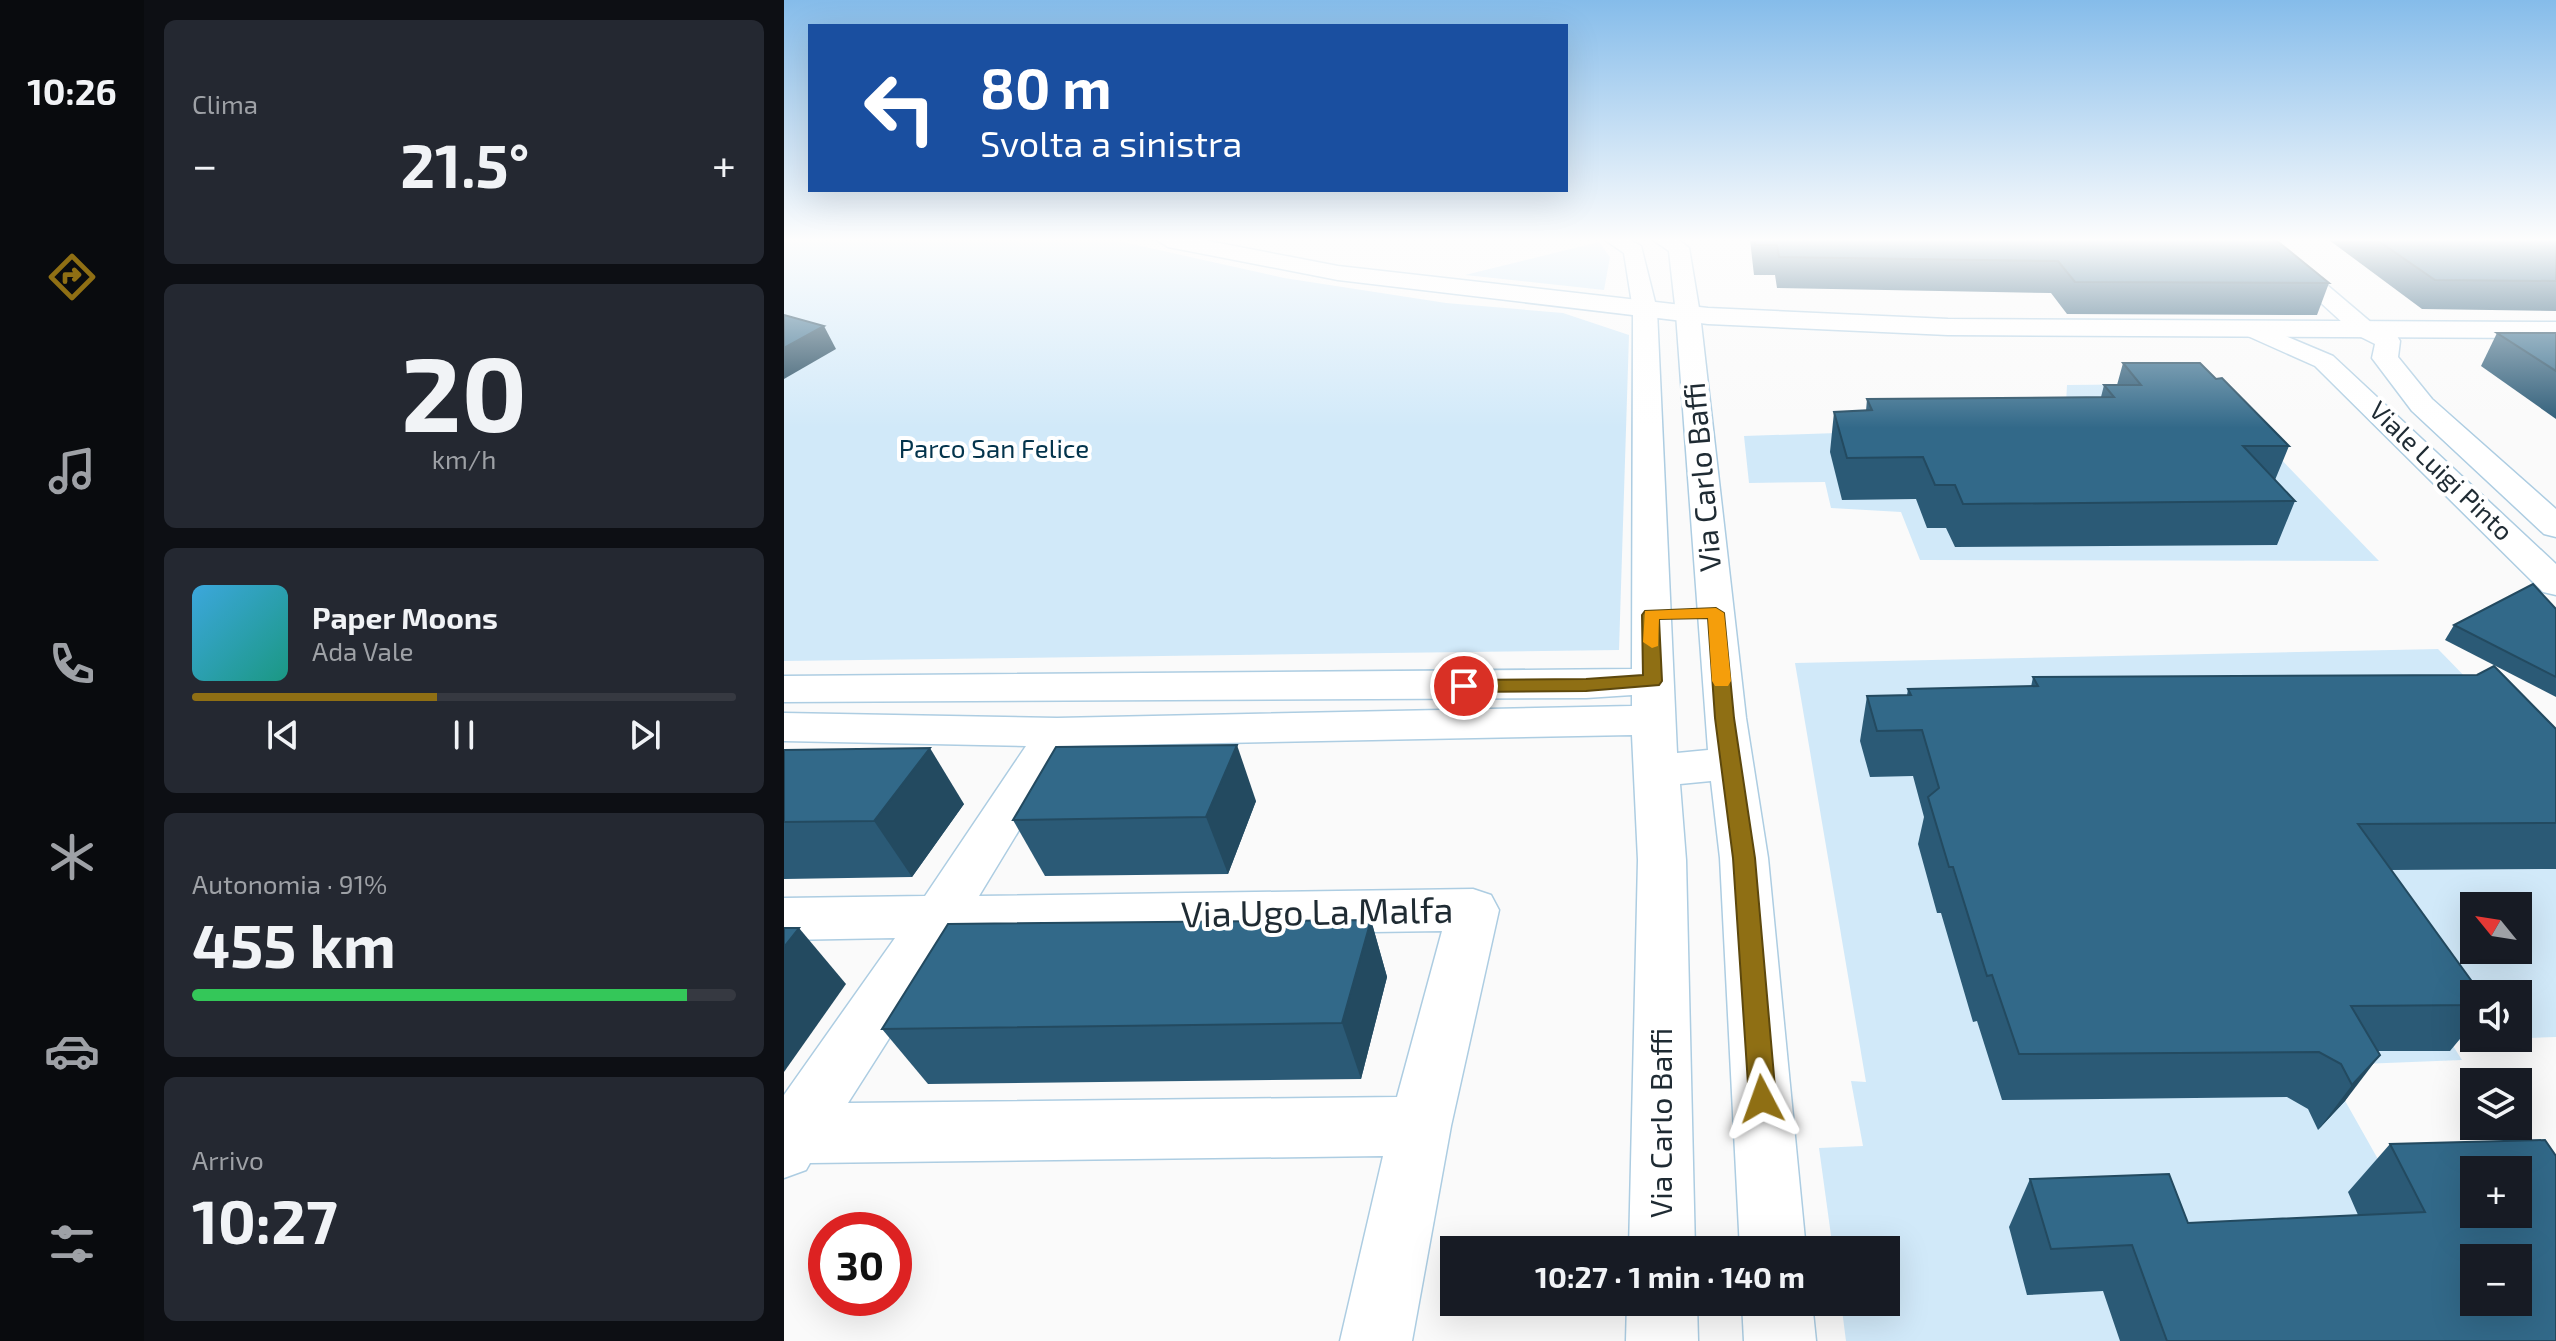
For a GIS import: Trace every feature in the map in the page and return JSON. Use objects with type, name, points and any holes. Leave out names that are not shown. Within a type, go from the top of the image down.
[{"type":"main road","points":[[1587,303],[1666,312],[1948,327],[2556,330]]},
{"type":"street","name":"Via Carlo Baffi","points":[[1661,303],[1666,312],[1716,613],[1744,858],[1772,1236]]},
{"type":"street","name":"Via Carlo Baffi","points":[[1662,1236],[1662,860],[1651,615],[1668,303]]},
{"type":"street","points":[[2324,361],[2364,329],[2334,303]]},
{"type":"street","name":"Viale Luigi Pinto","points":[[2250,328],[2324,361],[2550,572]]},
{"type":"street","name":"Viale Luigi Pinto","points":[[2364,329],[2388,341],[2385,358],[2422,405],[2556,527]]},
{"type":"street","points":[[1651,615],[1716,613]]},
{"type":"street","points":[[784,689],[1586,685],[1653,700]]},
{"type":"street","points":[[1324,729],[1343,687]]},
{"type":"street","points":[[784,727],[1057,732],[1324,729],[1653,700]]},
{"type":"street","points":[[787,1139],[939,917],[1057,732]]},
{"type":"street","points":[[1656,770],[1732,764]]},
{"type":"street","name":"Via Ugo La Malfa","points":[[784,919],[1473,910],[1420,1126],[1376,1341]]},
{"type":"street","points":[[787,1139],[1420,1126]]},
{"type":"street","points":[[1662,1316],[1662,1341]]},
{"type":"street","points":[[1778,1316],[1780,1341]]},
{"type":"green space","name":"Parco San Felice","points":[[784,303],[1443,303],[1563,313],[1629,335],[1619,650],[784,661]]},
{"type":"green space","points":[[2169,384],[2246,423],[2379,561],[1920,560],[1901,512],[1831,508],[1825,482],[1749,483],[1744,436],[1927,430],[2066,404],[2067,385]]},
{"type":"green space","points":[[2438,649],[2556,770],[2556,1037],[2532,1038],[2532,980],[2460,980],[2460,1041],[2450,1041],[2462,1060],[2136,1073],[2326,1067],[2379,1161],[2460,1169],[2460,1228],[2522,1228],[2527,1244],[2460,1244],[2460,1316],[2532,1316],[2532,1261],[2556,1341],[1846,1341],[1843,1316],[1900,1316],[1900,1236],[1831,1236],[1819,1148],[1863,1146],[1851,1081],[1866,1082],[1795,663]]},
{"type":"building","points":[[784,315],[824,326],[784,348]]},
{"type":"building","points":[[2497,333],[2556,333],[2556,371]]},
{"type":"building","points":[[2123,363],[2200,363],[2216,379],[2222,378],[2289,446],[2243,446],[2295,501],[1963,504],[1955,485],[1935,485],[1923,457],[1847,458],[1834,412],[1872,410],[1867,399],[2114,397],[2104,385],[2141,385]]},
{"type":"building","points":[[2533,584],[2556,609],[2556,677],[2454,625]]},
{"type":"building","points":[[2494,666],[2556,729],[2556,823],[2358,824],[2471,980],[2460,980],[2460,1005],[2351,1006],[2380,1055],[2352,1085],[2341,1064],[2319,1052],[2019,1054],[1992,975],[1987,976],[1928,797],[1939,788],[1922,730],[1877,731],[1867,696],[1911,695],[1908,689],[2038,686],[2033,677],[2477,675]]},
{"type":"building","points":[[1237,745],[1206,817],[1013,820],[1056,747]]},
{"type":"building","points":[[930,748],[874,821],[784,822],[784,750]]},
{"type":"building","points":[[1371,920],[1342,1023],[882,1029],[948,924]]},
{"type":"building","points":[[784,928],[799,928],[784,947]]},
{"type":"building","points":[[2545,1140],[2556,1156],[2556,1341],[2167,1341],[2132,1245],[2051,1249],[2030,1179],[2169,1174],[2188,1223],[2425,1212],[2390,1144]]},
{"type":"slow traffic","points":[[1652,642],[1651,615],[1716,613],[1722,681]]},
{"type":"route","points":[[1464,686],[1653,681],[1651,615],[1716,613],[1725,718],[1744,858],[1762,1099]]}]
